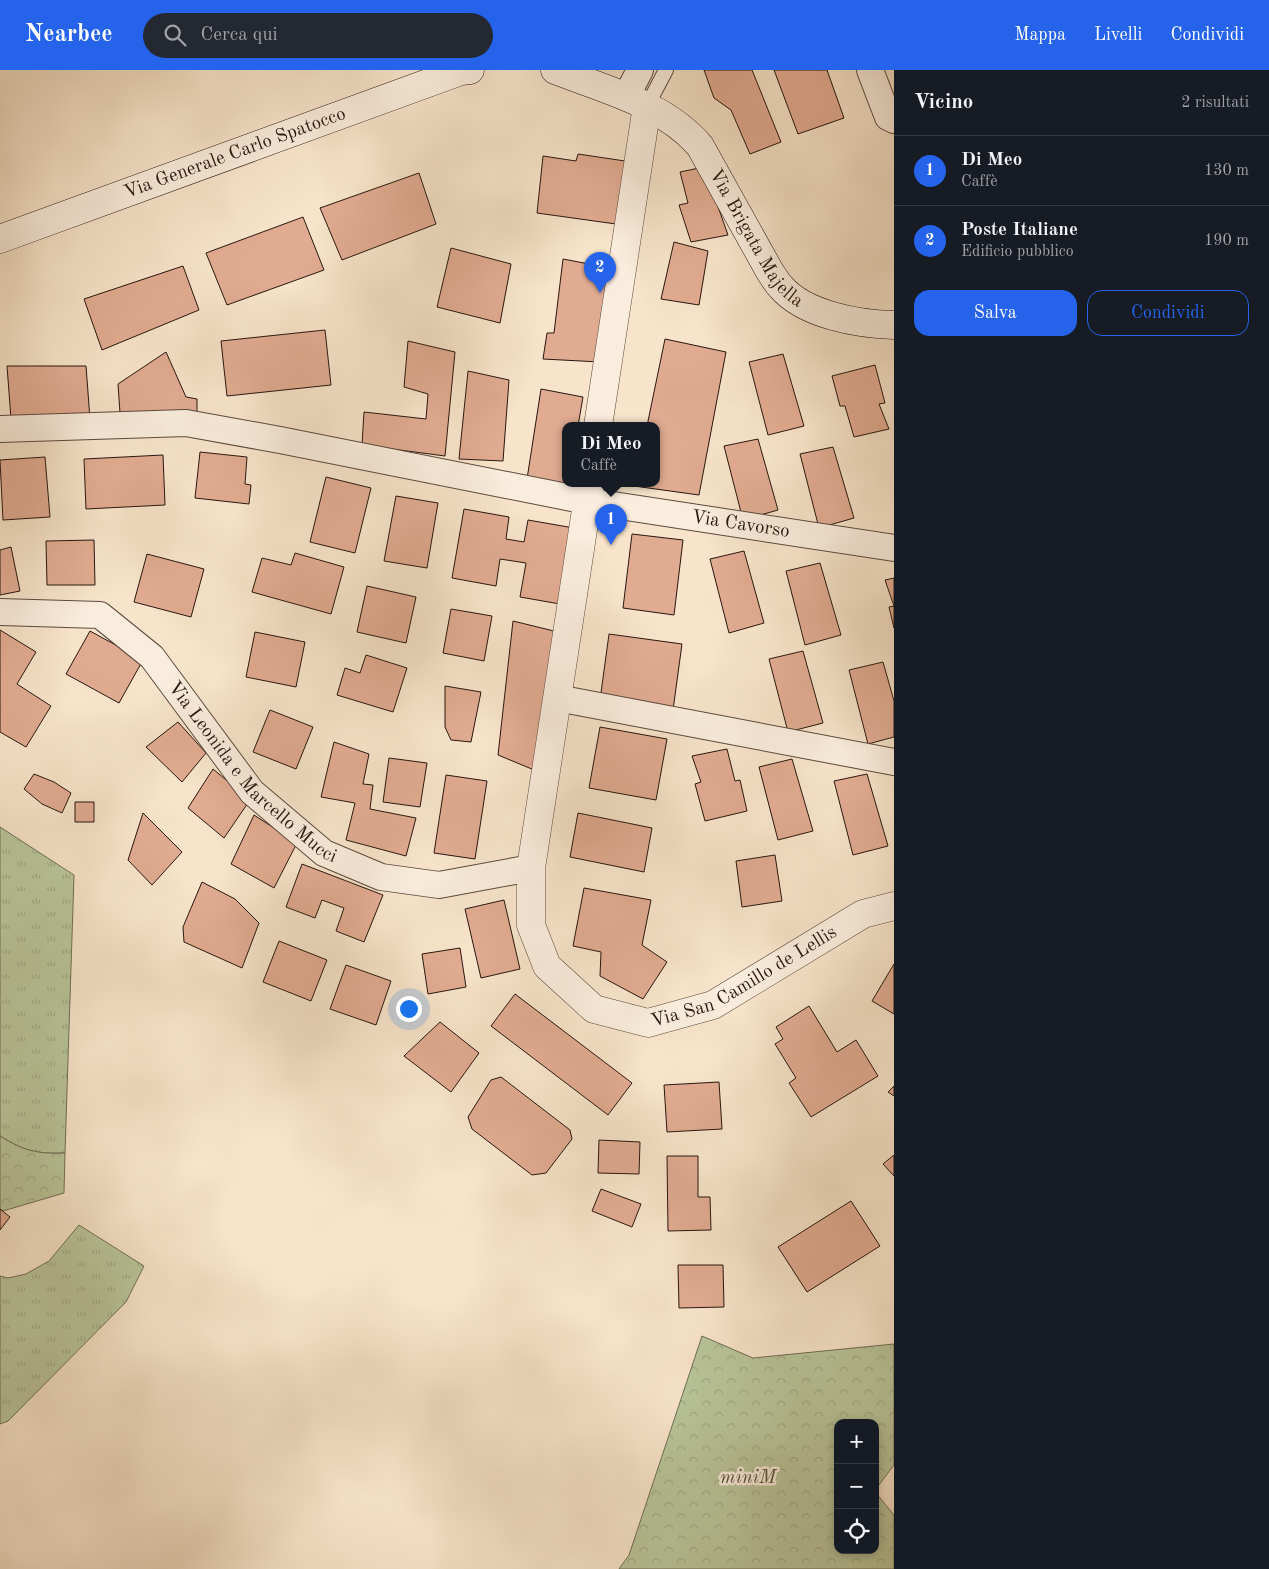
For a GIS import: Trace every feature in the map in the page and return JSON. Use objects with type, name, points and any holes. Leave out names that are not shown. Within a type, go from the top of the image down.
[{"type":"street","name":"Via Generale Carlo Spatocco","points":[[0,239],[461,71],[470,70]]},
{"type":"street","points":[[556,70],[636,102]]},
{"type":"street","points":[[598,422],[640,70]]},
{"type":"street","points":[[870,70],[888,117],[894,120]]},
{"type":"street","name":"Via Brigata Majella","points":[[636,102],[676,122],[700,146],[769,270],[781,287],[797,300],[816,310],[873,324],[894,325]]},
{"type":"street","points":[[0,428],[186,423],[588,493]]},
{"type":"street","name":"Via Cavorso","points":[[588,493],[894,548]]},
{"type":"street","name":"Via San Camillo de Lellis","points":[[588,493],[532,868],[532,925],[547,966],[594,1008],[648,1022],[713,1005],[863,914],[894,906]]},
{"type":"street","name":"Via Leonida e Marcello Mucci","points":[[0,612],[100,616],[152,657],[252,792],[324,853],[381,877],[439,885],[532,868]]},
{"type":"street","points":[[557,698],[894,762]]},
{"type":"lane","points":[[636,102],[666,70]]},
{"type":"green space","points":[[0,827],[74,875],[65,1153],[46,1153],[31,1150],[16,1145],[0,1136]]},
{"type":"green space","points":[[0,1136],[16,1145],[31,1150],[46,1153],[65,1153],[64,1193],[3,1211],[0,1209]]},
{"type":"green space","points":[[79,1225],[144,1266],[126,1302],[8,1421],[0,1424],[0,1276],[8,1278],[26,1274],[49,1261]]},
{"type":"green space","name":"miniM","points":[[702,1336],[753,1358],[894,1344],[894,1465],[879,1485],[879,1419],[834,1419],[834,1554],[879,1554],[879,1497],[894,1515],[894,1569],[619,1569],[629,1555]]},
{"type":"building","points":[[704,70],[752,70],[781,142],[750,154],[731,110],[714,98]]},
{"type":"building","points":[[774,70],[827,70],[844,118],[798,134]]},
{"type":"building","points":[[578,154],[625,161],[616,224],[537,213],[543,156],[576,161]]},
{"type":"building","points":[[704,167],[728,235],[691,242],[679,205],[688,203],[680,172]]},
{"type":"building","points":[[419,173],[436,224],[342,260],[320,208]]},
{"type":"building","points":[[303,217],[324,270],[227,305],[206,253]]},
{"type":"building","points":[[674,242],[708,251],[699,305],[661,299]]},
{"type":"building","points":[[451,248],[511,264],[500,323],[437,307]]},
{"type":"building","points":[[563,259],[610,268],[600,362],[543,359],[547,333],[554,333]]},
{"type":"building","points":[[183,266],[199,310],[102,350],[84,299]]},
{"type":"building","points":[[325,330],[331,385],[227,396],[221,341]]},
{"type":"building","points":[[665,339],[726,352],[699,495],[641,487],[660,487],[660,422],[648,422]]},
{"type":"building","points":[[408,341],[455,352],[445,456],[362,445],[364,412],[426,419],[428,394],[404,387]]},
{"type":"building","points":[[166,352],[186,397],[197,399],[197,416],[120,413],[118,384]]},
{"type":"building","points":[[783,354],[804,426],[768,435],[749,362]]},
{"type":"building","points":[[875,365],[885,403],[879,404],[889,429],[854,437],[845,406],[840,406],[832,376]]},
{"type":"building","points":[[7,366],[86,366],[90,419],[11,419]]},
{"type":"building","points":[[468,371],[509,380],[503,461],[459,459]]},
{"type":"building","points":[[541,389],[583,397],[579,422],[562,422],[562,483],[527,479]]},
{"type":"building","points":[[758,439],[778,510],[743,520],[724,446]]},
{"type":"building","points":[[833,447],[854,518],[819,528],[800,454]]},
{"type":"building","points":[[200,452],[247,457],[245,484],[251,485],[249,504],[195,498]]},
{"type":"building","points":[[163,455],[165,505],[86,509],[84,459]]},
{"type":"building","points":[[45,457],[50,517],[3,520],[0,460]]},
{"type":"building","points":[[326,477],[371,488],[355,553],[310,542]]},
{"type":"building","points":[[396,496],[438,503],[427,568],[384,561]]},
{"type":"building","points":[[464,509],[509,517],[506,539],[524,542],[528,520],[574,528],[560,604],[520,597],[526,563],[500,559],[496,586],[452,578]]},
{"type":"building","points":[[632,534],[683,540],[674,615],[623,608]]},
{"type":"building","points":[[94,540],[95,585],[47,585],[46,541]]},
{"type":"building","points":[[11,547],[20,591],[0,595],[0,550]]},
{"type":"building","points":[[744,551],[764,623],[729,633],[710,559]]},
{"type":"building","points":[[295,553],[344,567],[331,614],[252,592],[262,558],[291,565]]},
{"type":"building","points":[[147,554],[204,569],[191,617],[134,602]]},
{"type":"building","points":[[820,563],[841,635],[805,645],[786,571]]},
{"type":"building","points":[[894,578],[894,606],[885,580]]},
{"type":"building","points":[[367,586],[416,597],[406,643],[357,632]]},
{"type":"building","points":[[894,606],[894,628],[889,607]]},
{"type":"building","points":[[451,609],[492,616],[484,661],[443,653]]},
{"type":"building","points":[[513,621],[558,632],[539,772],[498,755]]},
{"type":"building","points":[[0,630],[36,652],[17,684],[51,706],[26,747],[0,732]]},
{"type":"building","points":[[90,631],[143,660],[119,703],[66,674]]},
{"type":"building","points":[[255,632],[305,642],[296,687],[246,677]]},
{"type":"building","points":[[609,634],[682,644],[673,710],[600,700]]},
{"type":"building","points":[[803,651],[823,723],[788,732],[769,659]]},
{"type":"building","points":[[366,655],[407,668],[393,712],[337,695],[345,668],[360,673]]},
{"type":"building","points":[[883,662],[894,701],[894,737],[868,744],[849,670]]},
{"type":"building","points":[[445,686],[481,692],[471,742],[451,740],[445,727]]},
{"type":"building","points":[[270,710],[313,727],[296,769],[253,752]]},
{"type":"building","points":[[178,722],[206,753],[182,782],[146,747]]},
{"type":"building","points":[[600,727],[667,739],[656,800],[589,788]]},
{"type":"building","points":[[334,742],[369,754],[363,784],[373,785],[370,809],[416,818],[406,856],[346,840],[355,803],[321,797]]},
{"type":"building","points":[[727,749],[735,781],[740,780],[747,811],[705,821],[695,784],[701,782],[692,756]]},
{"type":"building","points":[[389,758],[427,763],[420,807],[383,802]]},
{"type":"building","points":[[792,759],[813,831],[778,840],[759,767]]},
{"type":"building","points":[[213,769],[250,800],[224,838],[188,808]]},
{"type":"building","points":[[34,774],[54,782],[71,793],[62,813],[42,804],[24,789]]},
{"type":"building","points":[[867,774],[888,846],[853,855],[834,781]]},
{"type":"building","points":[[446,775],[487,781],[475,859],[434,853]]},
{"type":"building","points":[[75,802],[94,802],[94,822],[75,822]]},
{"type":"building","points":[[143,813],[182,852],[152,885],[128,860]]},
{"type":"building","points":[[578,813],[652,828],[644,872],[570,857]]},
{"type":"building","points":[[254,815],[297,843],[274,888],[231,864]]},
{"type":"building","points":[[775,855],[782,901],[742,907],[736,861]]},
{"type":"building","points":[[302,864],[383,895],[364,942],[336,931],[344,908],[322,900],[315,918],[286,907]]},
{"type":"building","points":[[202,882],[235,899],[259,923],[242,968],[184,942],[183,927]]},
{"type":"building","points":[[584,888],[651,900],[642,945],[667,962],[643,999],[600,976],[601,952],[573,946]]},
{"type":"building","points":[[504,900],[520,969],[481,978],[465,909]]},
{"type":"building","points":[[279,941],[327,960],[311,1001],[263,982]]},
{"type":"building","points":[[460,948],[466,987],[428,994],[422,954]]},
{"type":"building","points":[[894,964],[894,1014],[872,1001]]},
{"type":"building","points":[[346,965],[391,981],[376,1025],[330,1009]]},
{"type":"building","points":[[515,994],[632,1083],[608,1115],[491,1026]]},
{"type":"building","points":[[809,1006],[837,1052],[856,1040],[878,1076],[811,1117],[789,1083],[796,1078],[775,1044],[783,1039],[776,1027]]},
{"type":"building","points":[[440,1022],[479,1053],[451,1092],[404,1056]]},
{"type":"building","points":[[501,1077],[570,1130],[572,1139],[546,1173],[532,1175],[472,1129],[468,1117],[491,1080]]},
{"type":"building","points":[[719,1082],[722,1129],[667,1132],[664,1085]]},
{"type":"building","points":[[894,1086],[894,1096],[888,1092]]},
{"type":"building","points":[[599,1140],[640,1142],[639,1174],[598,1173]]},
{"type":"building","points":[[894,1155],[894,1176],[883,1164]]},
{"type":"building","points":[[667,1156],[698,1156],[698,1197],[710,1197],[711,1230],[668,1231]]},
{"type":"building","points":[[601,1189],[641,1204],[632,1227],[592,1211]]},
{"type":"building","points":[[851,1201],[880,1246],[807,1292],[778,1247]]},
{"type":"building","points":[[0,1209],[10,1217],[0,1230]]},
{"type":"building","points":[[678,1265],[723,1265],[724,1307],[679,1308]]},
{"type":"place","name":"Poste Italiane","points":[[600,293]]},
{"type":"place","name":"Di Meo","points":[[611,545]]}]
